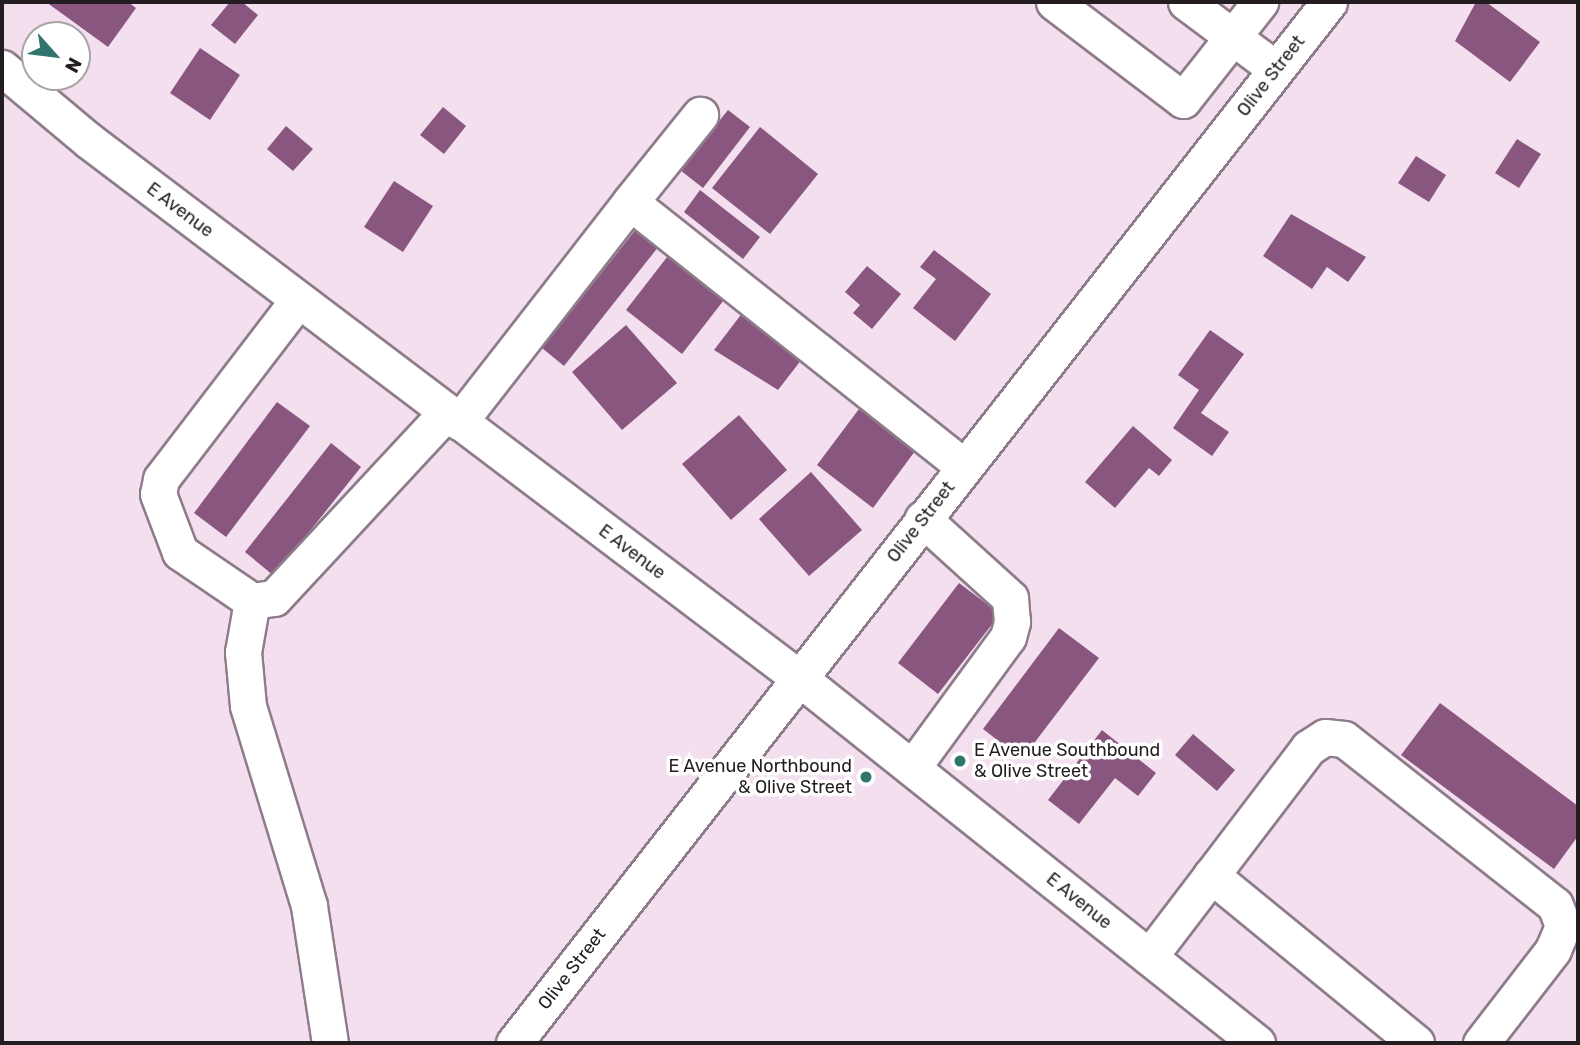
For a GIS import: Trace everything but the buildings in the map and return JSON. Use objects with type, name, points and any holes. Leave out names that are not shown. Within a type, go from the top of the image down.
[{"type":"street","points":[[1054,2],[1179,99],[1187,97],[1261,2]]},
{"type":"street","points":[[1186,2],[1276,69]]},
{"type":"street","name":"Olive Street","points":[[514,1043],[1329,2]]},
{"type":"street","name":"E Avenue","points":[[2,68],[298,300],[799,678],[1257,1043]]},
{"type":"street","points":[[298,300],[171,463],[158,494],[180,552],[251,601],[274,598],[301,576],[453,417],[700,115]]},
{"type":"street","points":[[630,202],[964,467]]},
{"type":"street","points":[[912,768],[1008,637],[1012,622],[1010,598],[923,519]]},
{"type":"street","points":[[251,601],[243,652],[248,706],[309,906],[330,1043]]},
{"type":"street","points":[[1149,957],[1308,748],[1325,737],[1344,739],[1555,905],[1563,926],[1553,950],[1480,1043]]},
{"type":"street","points":[[1211,875],[1416,1043]]},
{"type":"place","name":"E Avenue Southbound & Olive Street","points":[[960,761]]},
{"type":"place","name":"E Avenue Northbound & Olive Street","points":[[866,777]]}]
